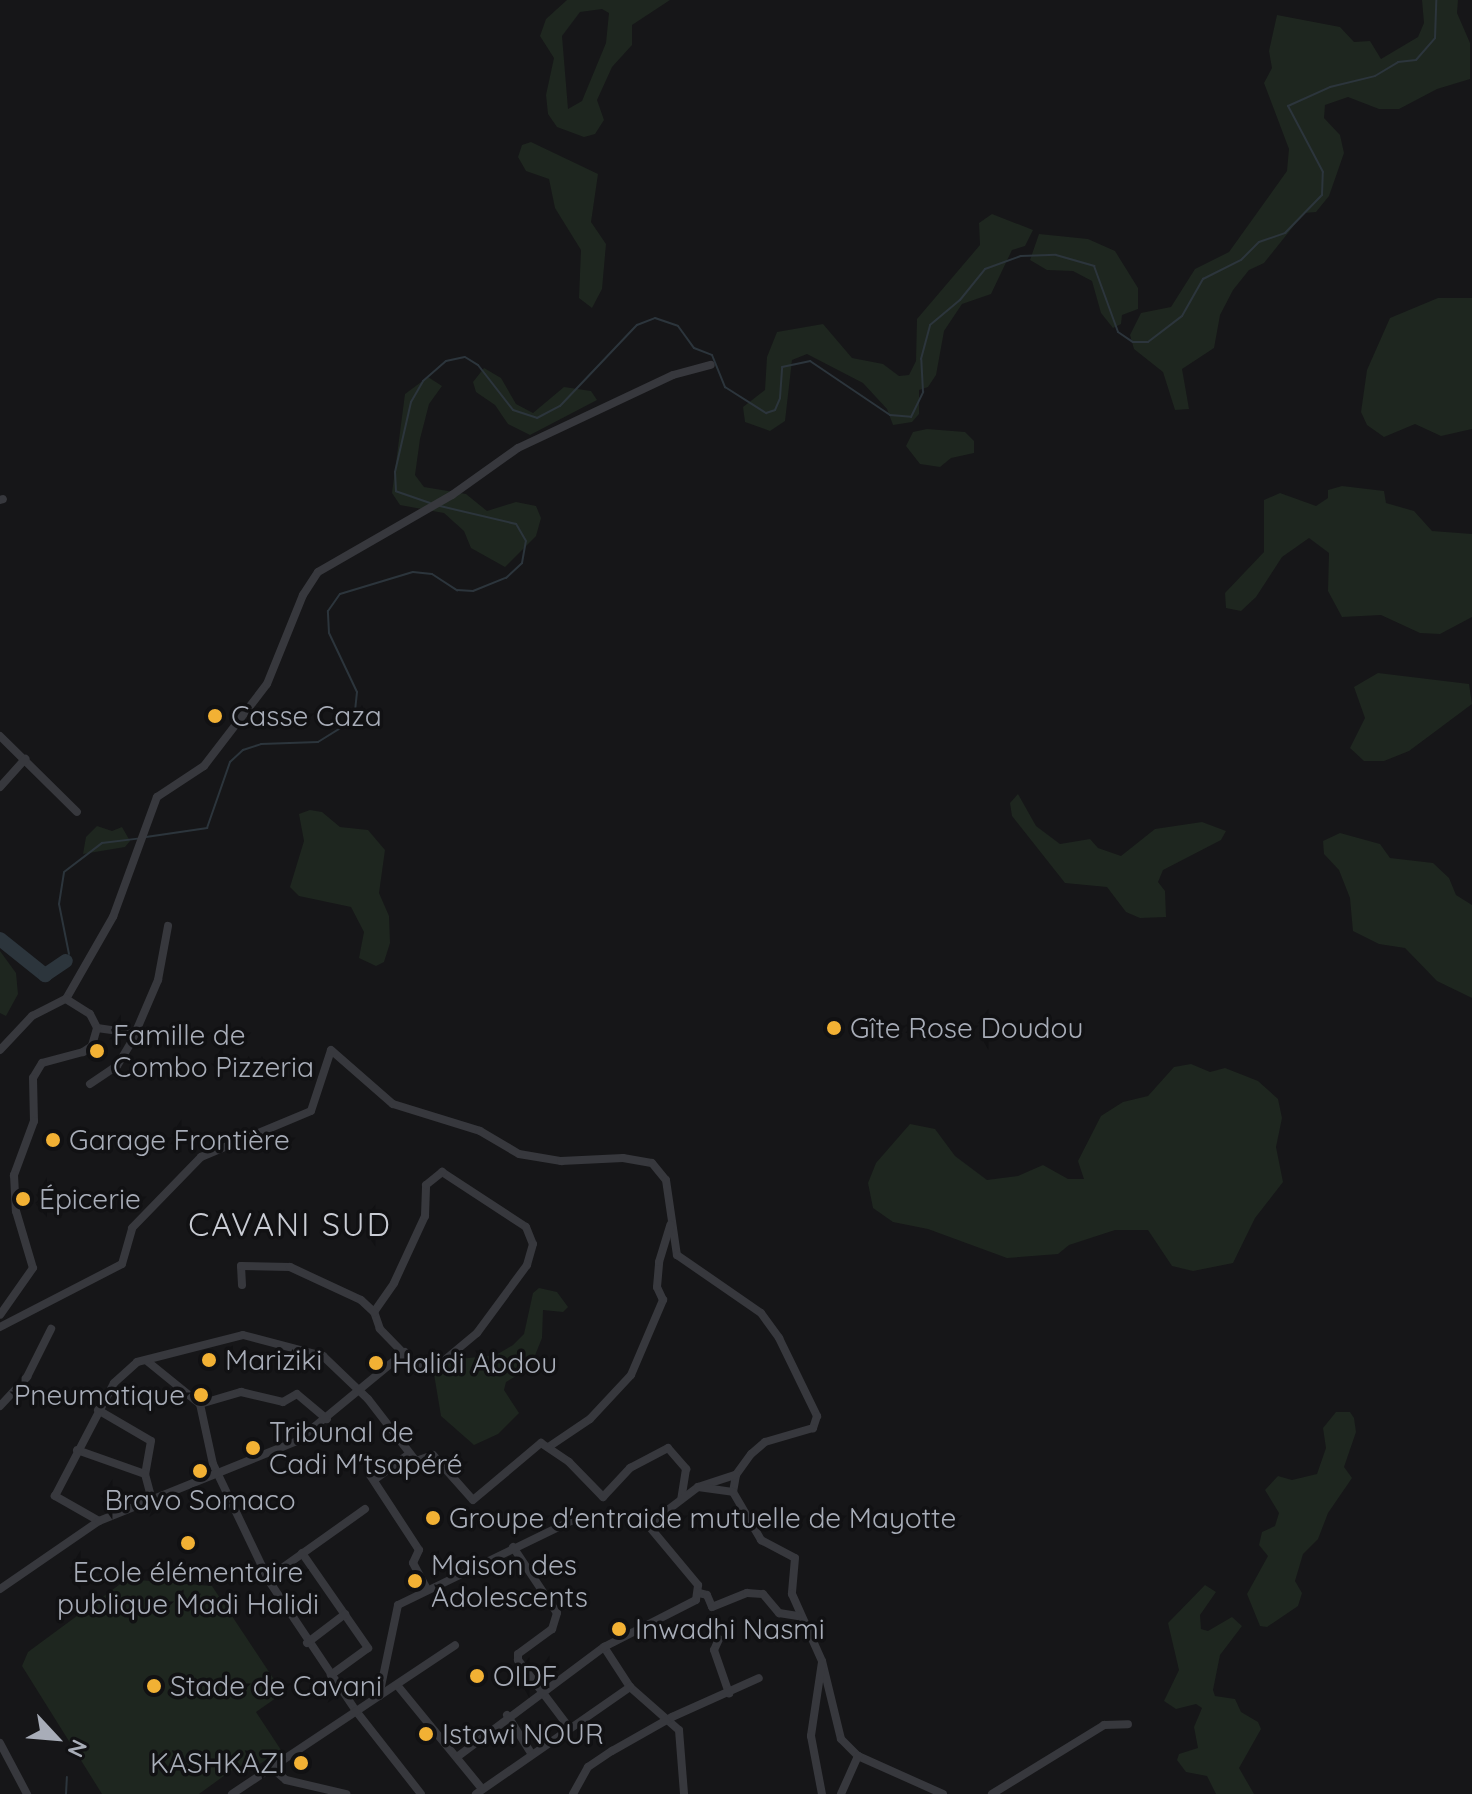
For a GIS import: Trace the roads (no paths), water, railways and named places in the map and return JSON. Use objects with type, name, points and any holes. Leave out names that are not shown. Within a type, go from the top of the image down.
[{"type":"street","points":[[0,1050],[32,1016],[66,999],[113,917],[157,797],[204,766],[267,684],[303,595],[318,572],[452,495],[518,448],[673,375],[711,365]]},
{"type":"street","points":[[0,736],[77,812]]},
{"type":"street","points":[[0,787],[25,759]]},
{"type":"street","points":[[90,1084],[117,1066],[158,980],[168,926]]},
{"type":"street","points":[[0,1315],[33,1268],[16,1211],[14,1175],[34,1121],[33,1078],[42,1063],[83,1052],[92,1046],[97,1028],[90,1014],[66,999]]},
{"type":"street","points":[[97,1028],[132,1033]]},
{"type":"street","points":[[0,1327],[122,1264],[132,1228],[201,1157],[311,1111],[331,1050],[393,1104],[480,1131],[532,1157],[652,1163],[666,1180],[670,1225],[682,1263],[769,1323],[817,1416],[813,1428],[765,1442],[736,1475],[698,1487],[648,1525],[699,1593],[707,1595],[712,1607],[747,1593],[763,1594],[779,1613],[798,1616]]},
{"type":"street","points":[[242,1285],[241,1266],[290,1267],[361,1300],[374,1312],[380,1329],[405,1352],[425,1368],[435,1368],[458,1353],[527,1265],[531,1233],[442,1172],[426,1185],[425,1216],[394,1283],[374,1312]]},
{"type":"street","points":[[99,1521],[55,1496],[98,1410],[127,1368],[184,1347],[257,1335],[323,1356],[359,1388],[403,1439],[409,1454],[417,1462],[435,1456],[473,1500],[536,1445],[550,1446],[590,1419],[602,1403],[627,1381],[659,1311],[659,1262],[670,1225]]},
{"type":"street","points":[[0,1406],[27,1377],[51,1329]]},
{"type":"street","points":[[0,1589],[99,1521],[151,1497],[219,1475],[277,1451],[327,1419],[359,1388],[405,1352]]},
{"type":"street","points":[[147,1361],[200,1404],[219,1475],[237,1524],[307,1643],[421,1794]]},
{"type":"street","points":[[200,1404],[241,1392],[283,1402],[297,1394],[327,1419]]},
{"type":"street","points":[[98,1410],[151,1441],[145,1474],[151,1497]]},
{"type":"street","points":[[550,1446],[603,1497],[630,1468],[668,1448],[686,1469],[681,1499]]},
{"type":"street","points":[[77,1450],[145,1474]]},
{"type":"street","points":[[409,1454],[371,1476],[419,1550],[413,1563],[427,1589]]},
{"type":"street","points":[[736,1475],[733,1492],[761,1540],[795,1558],[791,1580],[798,1616],[822,1661],[834,1723],[843,1743],[858,1756],[943,1794]]},
{"type":"street","points":[[698,1487],[733,1492]]},
{"type":"street","points":[[268,1578],[365,1509]]},
{"type":"street","points":[[379,1696],[394,1609],[427,1589],[579,1517]]},
{"type":"street","points":[[513,1547],[557,1613],[552,1629],[518,1654],[568,1726]]},
{"type":"street","points":[[302,1553],[368,1648]]},
{"type":"street","points":[[457,1757],[541,1689],[604,1647],[696,1600],[699,1593]]},
{"type":"street","points":[[307,1643],[345,1614]]},
{"type":"street","points":[[719,1639],[714,1650],[729,1693]]},
{"type":"street","points":[[331,1675],[368,1648],[387,1642]]},
{"type":"street","points":[[232,1794],[455,1645]]},
{"type":"street","points":[[604,1647],[630,1687],[668,1720],[682,1737],[684,1794]]},
{"type":"street","points":[[822,1661],[811,1736],[822,1794]]},
{"type":"street","points":[[573,1794],[588,1767],[668,1720],[759,1678]]},
{"type":"street","points":[[397,1685],[435,1736],[457,1757],[479,1791],[568,1726],[630,1687]]},
{"type":"street","points":[[507,1715],[531,1753]]},
{"type":"street","points":[[992,1794],[1104,1725],[1128,1724]]},
{"type":"street","points":[[0,1743],[27,1794]]},
{"type":"street","points":[[841,1794],[858,1756]]},
{"type":"street","points":[[272,1768],[286,1780],[346,1794]]},
{"type":"waterway","points":[[430,503],[396,491],[395,472],[411,402],[423,381],[446,361],[465,357],[478,365],[513,410],[537,418],[560,406],[637,325],[655,318],[678,326],[694,348],[712,355],[725,387],[766,413],[775,410],[780,398],[782,367],[810,361],[890,415],[911,417],[923,392],[921,359],[930,325],[960,300],[985,269],[1021,256],[1056,255],[1094,266],[1118,332],[1133,342],[1148,342],[1182,316],[1203,279],[1241,260],[1259,242],[1285,233],[1322,195],[1323,172],[1288,106],[1330,87],[1375,76],[1398,62],[1416,60],[1435,38],[1436,0]]},
{"type":"waterway","points":[[146,837],[207,828],[230,762],[243,750],[261,744],[318,742],[345,725],[355,711],[357,692],[329,633],[328,611],[340,594],[413,572],[432,574],[457,590],[473,591],[506,578],[522,563],[526,541],[516,524],[440,506]]},
{"type":"waterway","points":[[69,954],[59,904],[64,872],[102,843],[140,838]]},
{"type":"waterway","points":[[0,939],[45,975],[66,961]]},
{"type":"waterway","points":[[66,1794],[67,1777]]},
{"type":"place","name":"Casse Caza","points":[[215,716]]},
{"type":"place","name":"Gîte Rose Doudou","points":[[834,1028]]},
{"type":"place","name":"Famille de Combo Pizzeria","points":[[97,1051]]},
{"type":"place","name":"Garage Frontière","points":[[53,1140]]},
{"type":"place","name":"Épicerie","points":[[23,1199]]},
{"type":"place","name":"Mariziki","points":[[209,1360]]},
{"type":"place","name":"Halidi Abdou","points":[[376,1363]]},
{"type":"place","name":"Pneumatique","points":[[201,1395]]},
{"type":"place","name":"Tribunal de Cadi M'tsapéré","points":[[253,1448]]},
{"type":"place","name":"Bravo Somaco","points":[[200,1471]]},
{"type":"place","name":"Groupe d'entraide mutuelle de Mayotte","points":[[433,1518]]},
{"type":"place","name":"Ecole élémentaire publique Madi Halidi","points":[[188,1543]]},
{"type":"place","name":"Maison des Adolescents","points":[[415,1581]]},
{"type":"place","name":"Inwadhi Nasmi","points":[[619,1629]]},
{"type":"place","name":"OIDF","points":[[477,1676]]},
{"type":"place","name":"Stade de Cavani","points":[[154,1686]]},
{"type":"place","name":"Istawi NOUR","points":[[426,1734]]},
{"type":"place","name":"KASHKAZI","points":[[301,1763]]},
{"type":"district","name":"CAVANI SUD","points":[[290,1224]]}]
